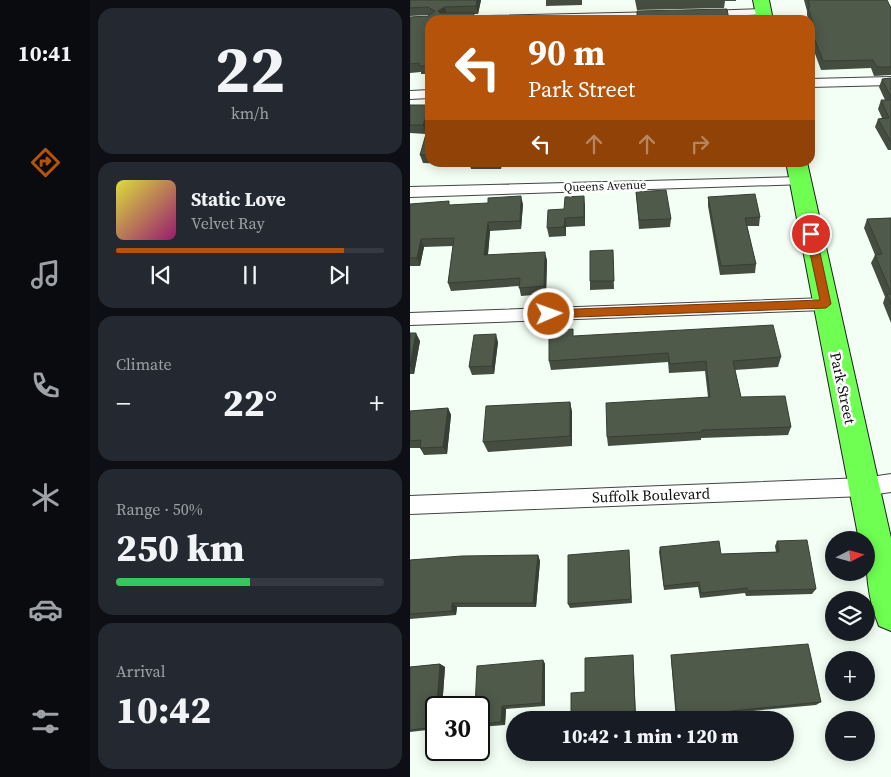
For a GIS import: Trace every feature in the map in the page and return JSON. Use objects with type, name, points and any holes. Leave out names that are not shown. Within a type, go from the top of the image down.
[{"type":"highway","name":"Park Street","points":[[798,172],[826,304],[878,485],[891,614]]},
{"type":"street","points":[[694,14],[763,11]]},
{"type":"street","points":[[815,83],[891,81]]},
{"type":"street","points":[[410,95],[425,94]]},
{"type":"street","name":"Queens Avenue","points":[[410,192],[798,172]]},
{"type":"street","points":[[410,319],[826,304]]},
{"type":"street","name":"Suffolk Boulevard","points":[[410,505],[878,485]]},
{"type":"building","points":[[410,0],[477,0],[476,6],[445,7],[438,11],[440,13],[474,13],[474,15],[429,15],[435,11],[428,7],[410,8]]},
{"type":"building","points":[[808,0],[887,0],[891,8],[891,67],[877,67],[873,60],[823,61],[815,40],[815,15],[810,15],[808,7],[810,7]]},
{"type":"building","points":[[727,9],[728,15],[637,15],[637,11]]},
{"type":"building","points":[[425,16],[425,66],[419,66],[419,63],[410,64],[410,17]]},
{"type":"building","points":[[891,78],[891,98],[882,79]]},
{"type":"building","points":[[881,100],[891,100],[891,142],[878,119],[889,118]]},
{"type":"building","points":[[410,105],[425,105],[423,125],[410,125]]},
{"type":"building","points":[[425,138],[425,155],[420,155]]},
{"type":"building","points":[[666,190],[671,219],[639,220],[636,192]]},
{"type":"building","points":[[755,194],[760,217],[745,218],[756,264],[721,266],[708,197]]},
{"type":"building","points":[[521,196],[520,221],[488,222],[484,255],[545,252],[544,286],[519,288],[520,278],[448,283],[454,238],[421,239],[417,258],[410,258],[410,204],[449,201],[449,205],[488,203],[488,198]]},
{"type":"building","points":[[584,196],[584,217],[565,218],[564,227],[547,228],[548,210],[564,209],[565,197]]},
{"type":"building","points":[[891,218],[891,293],[875,255],[882,254],[867,219]]},
{"type":"building","points":[[613,250],[614,281],[590,281],[590,251]]},
{"type":"building","points":[[887,294],[891,294],[891,305]]},
{"type":"building","points":[[773,325],[781,357],[733,361],[741,397],[785,396],[791,427],[702,430],[702,432],[607,437],[606,403],[710,397],[706,361],[670,364],[668,353],[549,361],[549,331],[573,329],[573,336]]},
{"type":"building","points":[[410,333],[416,333],[410,366]]},
{"type":"building","points":[[496,334],[492,366],[469,367],[474,335]]},
{"type":"building","points":[[570,402],[570,436],[483,442],[486,406]]},
{"type":"building","points":[[448,408],[443,447],[420,448],[421,440],[410,441],[410,411]]},
{"type":"building","points":[[807,540],[816,589],[748,591],[747,588],[701,593],[699,582],[664,586],[660,547],[719,541],[721,554],[779,552],[777,541]]},
{"type":"building","points":[[629,550],[631,599],[568,604],[568,555]]},
{"type":"building","points":[[538,555],[533,603],[452,603],[452,611],[410,614],[410,560],[462,556]]},
{"type":"building","points":[[808,644],[821,702],[731,711],[676,711],[671,655]]},
{"type":"building","points":[[633,655],[635,711],[571,711],[571,693],[585,692],[585,658]]},
{"type":"building","points":[[543,660],[542,703],[502,706],[501,722],[490,723],[490,696],[476,696],[477,666]]},
{"type":"building","points":[[440,664],[437,696],[425,696],[425,728],[410,730],[410,667]]},
{"type":"route","points":[[549,314],[826,304],[811,234]]}]
